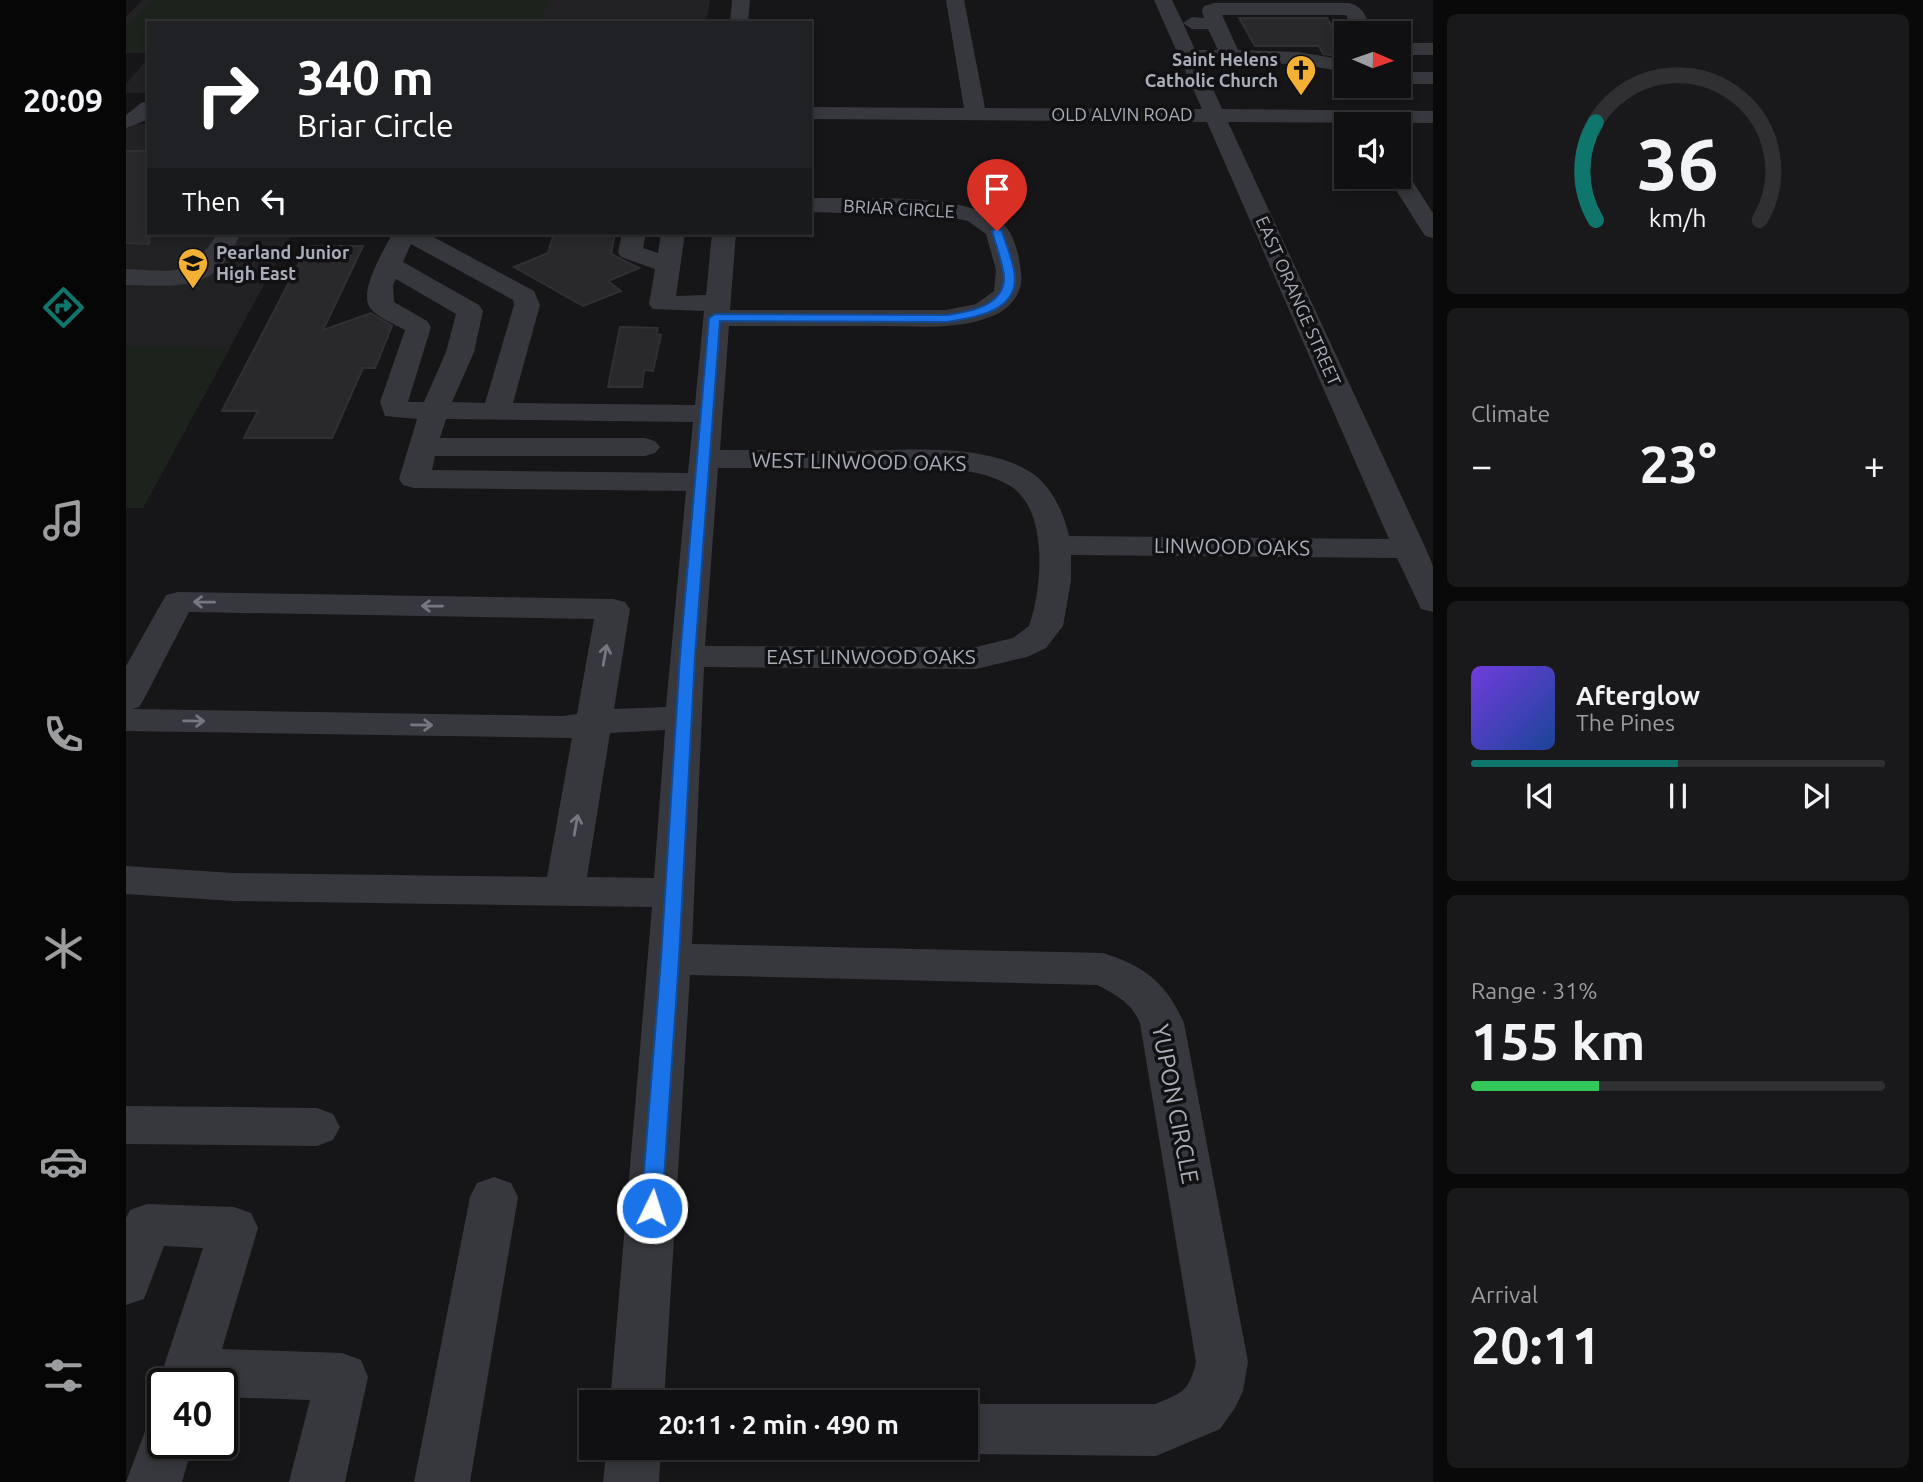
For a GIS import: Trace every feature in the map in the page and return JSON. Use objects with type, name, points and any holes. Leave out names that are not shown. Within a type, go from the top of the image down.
[{"type":"street","points":[[739,21],[741,0]]},
{"type":"street","points":[[954,0],[976,114]]},
{"type":"street","points":[[1231,57],[1211,10],[1349,9],[1355,12],[1358,21]]},
{"type":"street","points":[[1168,12],[1215,23]]},
{"type":"street","name":"EAST ORANGE STREET","points":[[1168,12],[1433,602]]},
{"type":"street","points":[[1411,50],[1431,52]]},
{"type":"street","points":[[1188,56],[1298,58],[1334,64]]},
{"type":"street","points":[[1411,78],[1433,78]]},
{"type":"street","points":[[126,107],[147,107]]},
{"type":"street","points":[[126,122],[139,117],[147,108]]},
{"type":"street","name":"OLD ALVIN ROAD","points":[[812,113],[1334,116]]},
{"type":"street","name":"OLD ALVIN ROAD","points":[[1411,117],[1433,117]]},
{"type":"street","points":[[1406,189],[1433,231]]},
{"type":"street","name":"BRIAR CIRCLE","points":[[667,265],[662,304],[716,311],[947,318],[975,314],[1001,301],[1010,280],[997,231],[975,215],[933,208],[812,205]]},
{"type":"street","points":[[126,277],[176,277],[197,272],[209,264],[229,235]]},
{"type":"street","points":[[408,235],[380,285],[381,305],[418,327],[394,402],[395,411],[433,413]]},
{"type":"street","points":[[411,235],[525,296],[527,305],[496,413]]},
{"type":"street","points":[[634,235],[630,252],[667,265],[673,235]]},
{"type":"street","points":[[638,1390],[670,959],[687,656],[724,235]]},
{"type":"street","points":[[390,265],[470,311],[460,352],[433,413],[424,447],[645,447]]},
{"type":"street","points":[[639,481],[650,415]]},
{"type":"street","name":"WEST LINWOOD OAKS","points":[[424,447],[414,479],[639,481],[702,470],[946,461],[995,469],[1023,481],[1035,492],[1047,510],[1054,545]]},
{"type":"street","name":"LINWOOD OAKS","points":[[1054,545],[1410,550]]},
{"type":"street","name":"EAST LINWOOD OAKS","points":[[687,656],[976,658],[1004,653],[1028,644],[1046,628],[1054,586],[1054,545]]},
{"type":"street","points":[[126,699],[178,602],[612,609],[564,892]]},
{"type":"street","points":[[126,720],[564,728],[593,722]]},
{"type":"street","points":[[126,880],[233,887],[674,893]]},
{"type":"street","name":"YUPON CIRCLE","points":[[670,959],[1103,969],[1132,984],[1154,1002],[1162,1023],[1222,1362],[1216,1391],[1201,1411],[1156,1430],[978,1429]]},
{"type":"street","points":[[126,1125],[317,1127]]},
{"type":"street","points":[[442,1482],[494,1197]]},
{"type":"street","points":[[126,1283],[147,1225],[234,1228],[189,1368]]},
{"type":"street","points":[[238,1378],[342,1377],[317,1482]]},
{"type":"street","points":[[154,1482],[161,1459]]},
{"type":"street","points":[[631,1482],[633,1460]]},
{"type":"lane","points":[[433,413],[707,414]]},
{"type":"lane","points":[[593,722],[684,717]]},
{"type":"shaded area","points":[[142,0],[710,0],[706,21],[147,21],[147,53],[126,53],[126,17]]},
{"type":"shaded area","points":[[152,0],[548,0],[541,21],[147,21],[147,51],[126,51],[126,28]]},
{"type":"shaded area","points":[[147,59],[147,93],[126,93],[126,84]]},
{"type":"shaded area","name":"Pearland Junior High East","points":[[126,124],[147,124],[147,235],[291,235],[143,508],[126,508]]},
{"type":"shaded area","points":[[126,346],[230,348],[143,508],[126,508]]},
{"type":"building","points":[[1239,18],[1327,18],[1334,29],[1334,55],[1323,54],[1319,46],[1255,46]]},
{"type":"building","points":[[126,151],[147,151],[149,244],[126,243]]},
{"type":"building","points":[[553,235],[615,235],[611,254],[639,268],[608,281],[621,291],[583,306],[514,267],[548,253]]},
{"type":"building","points":[[308,246],[363,246],[323,330],[371,313],[392,326],[375,368],[363,368],[332,438],[244,438],[258,411],[222,411]]},
{"type":"building","points":[[620,327],[658,328],[656,334],[661,335],[653,371],[644,370],[642,387],[608,387]]},
{"type":"place","name":"Saint Helens Catholic Church","points":[[1301,97]]},
{"type":"place","name":"Pearland Junior High East","points":[[193,290]]},
{"type":"route","points":[[652,1208],[670,959],[687,656],[715,318],[947,318],[975,314],[1001,301],[1010,280],[997,231]]}]
